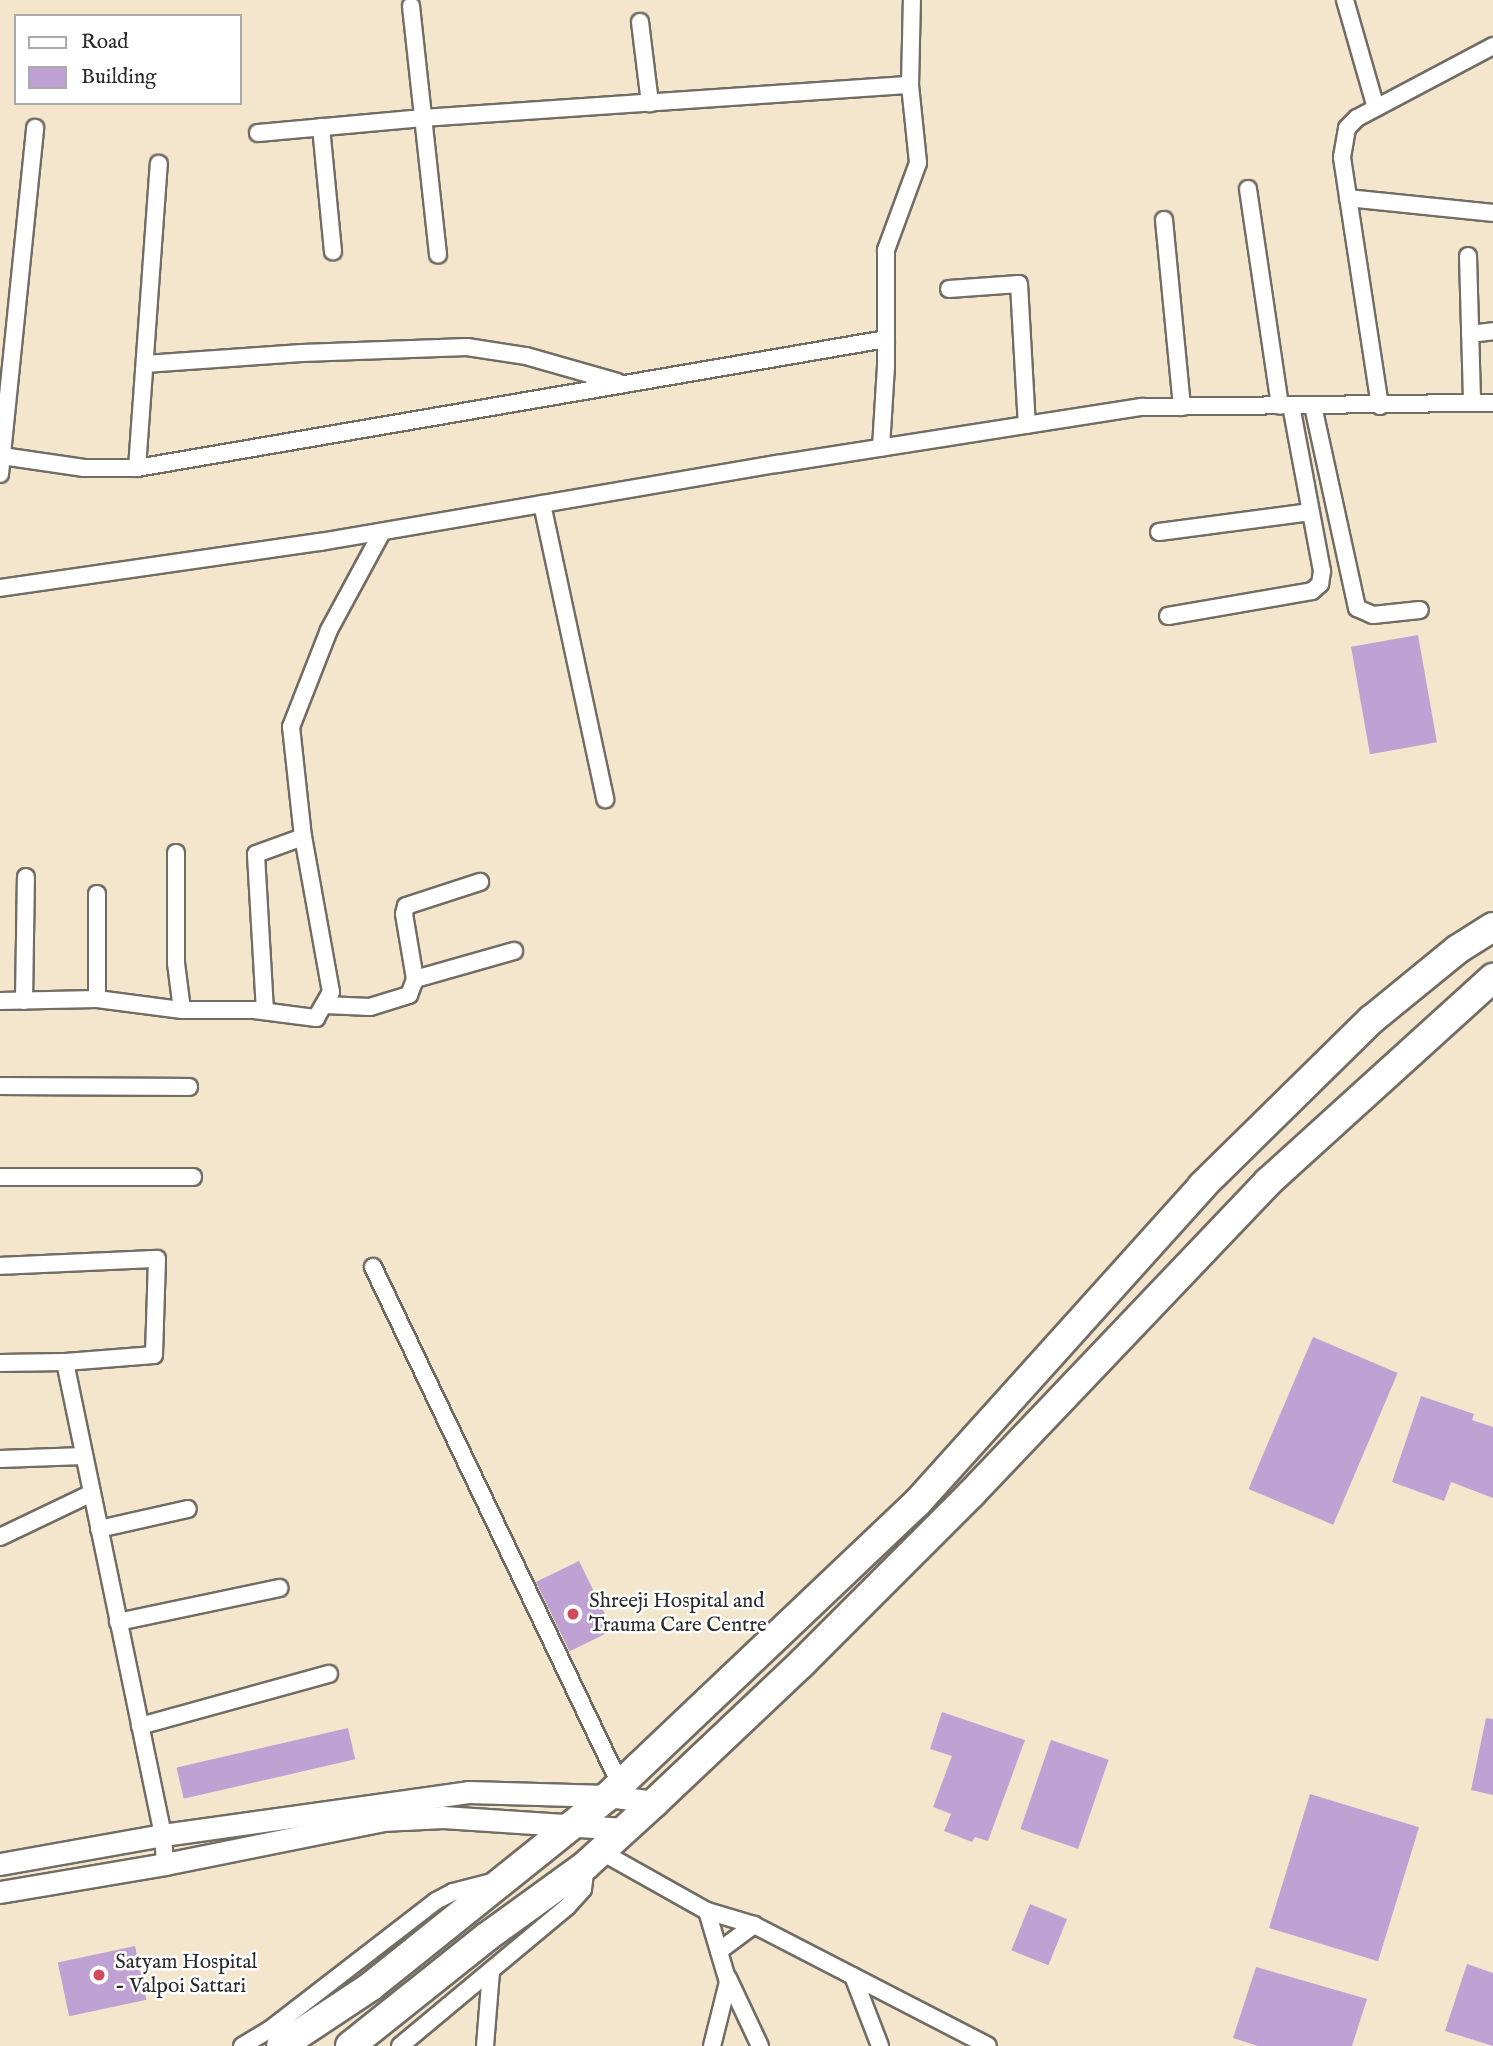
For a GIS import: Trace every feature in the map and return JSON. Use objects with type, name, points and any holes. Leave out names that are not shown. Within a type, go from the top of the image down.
[{"type":"highway","points":[[281,2046],[370,1987],[614,1790],[917,1503],[1202,1186],[1311,1078],[1371,1020],[1458,949],[1493,926]]},
{"type":"highway","points":[[350,2046],[488,1936],[593,1858],[655,1802],[802,1663],[971,1494],[1268,1182],[1493,978]]},
{"type":"street","points":[[881,448],[887,339],[886,250],[918,163],[911,85],[912,0]]},
{"type":"street","points":[[1345,0],[1376,108]]},
{"type":"street","points":[[411,6],[438,255]]},
{"type":"street","points":[[640,22],[650,103]]},
{"type":"street","points":[[1380,406],[1342,157],[1347,128],[1357,118],[1493,46]]},
{"type":"street","points":[[258,133],[423,118],[911,85]]},
{"type":"street","points":[[321,127],[333,251]]},
{"type":"street","points":[[0,474],[35,128]]},
{"type":"street","points":[[137,468],[159,163]]},
{"type":"street","points":[[1168,616],[1312,591],[1320,584],[1322,571],[1311,512],[1285,406],[1248,189]]},
{"type":"street","points":[[1348,198],[1493,214]]},
{"type":"street","points":[[1164,220],[1182,407]]},
{"type":"street","points":[[1468,257],[1472,402]]},
{"type":"street","points":[[949,289],[1019,284],[1027,425]]},
{"type":"street","points":[[1470,334],[1493,331]]},
{"type":"street","points":[[2,456],[84,468],[137,468],[887,339]]},
{"type":"street","points":[[145,364],[302,352],[467,347],[526,356],[622,383]]},
{"type":"street","points":[[0,588],[382,532],[1142,407],[1380,406],[1472,402],[1493,404]]},
{"type":"street","points":[[1313,406],[1357,608],[1373,615],[1420,610]]},
{"type":"street","points":[[542,504],[605,799]]},
{"type":"street","points":[[1159,531],[1311,512]]},
{"type":"street","points":[[0,1001],[97,999],[182,1010],[265,1011],[316,1018],[331,992],[303,837],[291,727],[329,630],[382,532]]},
{"type":"street","points":[[265,1011],[256,854],[303,837]]},
{"type":"street","points":[[176,853],[176,963],[182,1010]]},
{"type":"street","points":[[24,1001],[26,877]]},
{"type":"street","points":[[324,1006],[361,1008],[384,1005],[409,995],[415,979],[404,914],[406,906],[480,882]]},
{"type":"street","points":[[97,894],[97,999]]},
{"type":"street","points":[[415,979],[514,951]]},
{"type":"street","points":[[0,1086],[190,1087]]},
{"type":"street","points":[[0,1177],[193,1177]]},
{"type":"street","points":[[0,1266],[157,1259],[154,1354],[65,1362],[0,1363]]},
{"type":"street","points":[[373,1267],[614,1790]]},
{"type":"street","points":[[65,1362],[163,1835],[165,1864]]},
{"type":"street","points":[[0,1459],[84,1456]]},
{"type":"street","points":[[0,1537],[92,1493]]},
{"type":"street","points":[[99,1529],[188,1509]]},
{"type":"street","points":[[118,1622],[279,1588]]},
{"type":"street","points":[[140,1726],[329,1674]]},
{"type":"street","points":[[0,1864],[163,1835],[468,1791],[614,1790],[655,1802]]},
{"type":"street","points":[[0,1892],[165,1864],[383,1821],[443,1817],[625,1829]]},
{"type":"street","points":[[400,2046],[567,1907],[583,1889],[593,1858],[707,1911],[754,1925],[988,2046]]},
{"type":"street","points":[[242,2046],[269,2030],[436,1902],[453,1892],[505,1879]]},
{"type":"street","points":[[707,1911],[728,1982],[712,2046]]},
{"type":"street","points":[[719,1951],[754,1925]]},
{"type":"street","points":[[485,2046],[491,1971]]},
{"type":"street","points":[[726,1973],[760,2046]]},
{"type":"street","points":[[853,1976],[880,2046]]},
{"type":"building","points":[[1418,635],[1437,742],[1370,754],[1351,647]]},
{"type":"building","points":[[1313,1337],[1398,1373],[1333,1525],[1249,1489]]},
{"type":"building","points":[[1421,1396],[1474,1414],[1472,1420],[1493,1427],[1493,1498],[1451,1482],[1444,1501],[1392,1482]]},
{"type":"building","points":[[579,1561],[613,1630],[570,1651],[536,1582]]},
{"type":"building","points":[[942,1712],[1025,1740],[988,1841],[975,1837],[972,1842],[944,1831],[951,1814],[933,1807],[952,1756],[930,1749]]},
{"type":"building","points":[[1486,1718],[1493,1719],[1493,1795],[1471,1790]]},
{"type":"building","points":[[348,1728],[355,1759],[184,1799],[177,1768]]},
{"type":"building","points":[[1051,1740],[1109,1760],[1078,1849],[1020,1829]]},
{"type":"building","points":[[1310,1794],[1419,1827],[1378,1961],[1269,1928]]},
{"type":"building","points":[[1030,1904],[1067,1919],[1048,1965],[1011,1950]]},
{"type":"building","points":[[135,1946],[146,2000],[69,2016],[58,1962]]},
{"type":"building","points":[[1467,1964],[1493,1973],[1493,2046],[1445,2031]]},
{"type":"building","points":[[1256,1967],[1367,1999],[1352,2046],[1258,2046],[1233,2038]]},
{"type":"place","name":"Shreeji Hospital and Trauma Care Centre","points":[[573,1614]]},
{"type":"place","name":"Satyam Hospital - Valpoi Sattari","points":[[99,1975]]}]
